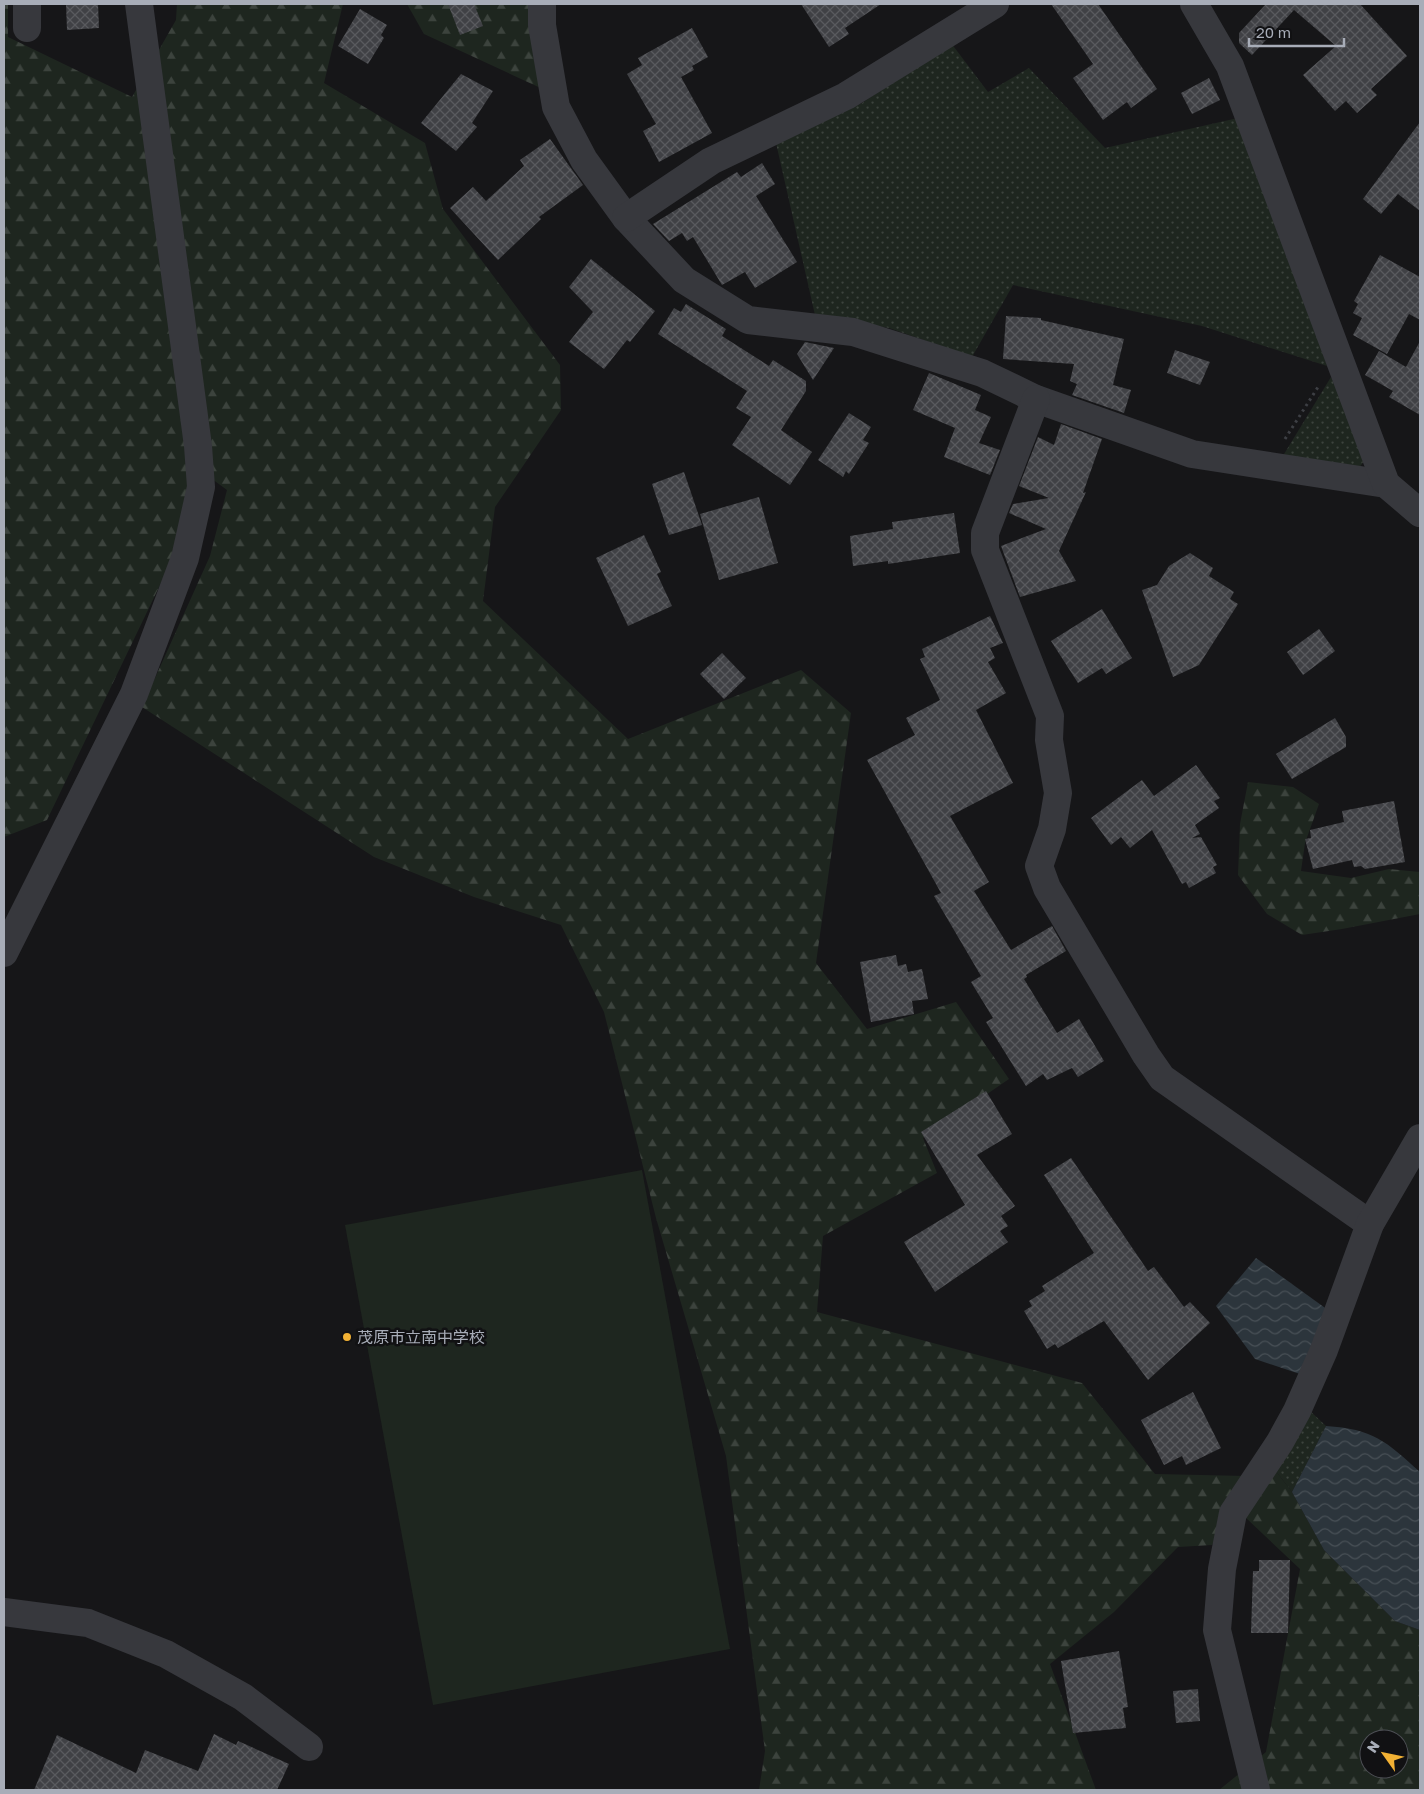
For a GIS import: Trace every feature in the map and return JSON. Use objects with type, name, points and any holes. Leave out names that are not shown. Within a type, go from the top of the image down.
[{"type":"street","points":[[4,953],[134,694],[185,558],[201,487],[198,446],[139,4]]},
{"type":"street","points":[[542,4],[542,26],[556,107],[584,160],[626,218],[684,280],[748,320],[853,332],[982,373],[1036,399],[1192,454],[1386,484]]},
{"type":"street","points":[[626,218],[711,161],[846,96],[995,4]]},
{"type":"street","points":[[1194,4],[1230,66],[1386,484],[1420,512]]},
{"type":"street","points":[[1036,399],[985,533],[985,550],[1050,716],[1049,740],[1058,793],[1052,830],[1039,866],[1047,888],[1146,1055],[1162,1078],[1370,1224]]},
{"type":"street","points":[[1256,1790],[1217,1630],[1226,1551],[1233,1513],[1275,1450],[1297,1411],[1324,1350],[1370,1224],[1420,1138]]},
{"type":"street","points":[[4,1612],[88,1623],[166,1654],[243,1697],[309,1747]]},
{"type":"path","points":[[1269,466],[1338,355]]},
{"type":"green space","points":[[4,4],[8,4],[8,37],[132,97],[176,20],[177,4],[343,4],[324,83],[425,143],[443,209],[560,365],[561,410],[495,507],[483,601],[628,739],[801,670],[851,713],[816,963],[867,1029],[956,1002],[1009,1079],[923,1138],[937,1173],[823,1236],[817,1312],[1082,1383],[1155,1474],[1246,1476],[1212,1545],[1178,1547],[1114,1612],[1050,1664],[1096,1790],[759,1790],[765,1751],[726,1456],[656,1218],[604,1012],[561,925],[474,897],[374,857],[142,707],[210,556],[227,490],[189,462],[190,489],[172,560],[47,820],[4,837]]},
{"type":"green space","points":[[407,4],[530,4],[545,90],[424,34]]},
{"type":"green space","points":[[951,43],[988,92],[1029,68],[1105,148],[1238,118],[1278,216],[1327,366],[1202,326],[1013,285],[972,357],[889,328],[815,315],[776,143],[862,103]]},
{"type":"green space","points":[[1331,377],[1367,456],[1354,476],[1278,464]]},
{"type":"green space","points":[[1248,782],[1293,787],[1319,804],[1305,843],[1301,871],[1351,878],[1389,869],[1420,872],[1420,914],[1302,935],[1267,914],[1238,875],[1240,824]]},
{"type":"green space","points":[[642,1170],[730,1649],[433,1705],[345,1225]]},
{"type":"green space","points":[[1307,1408],[1326,1426],[1292,1492],[1275,1470]]},
{"type":"green space","points":[[1275,1470],[1292,1492],[1324,1550],[1395,1621],[1420,1630],[1420,1790],[1219,1790],[1266,1752],[1300,1569],[1245,1517]]},
{"type":"water","points":[[1256,1258],[1328,1310],[1303,1375],[1255,1359],[1216,1306]]},
{"type":"water","points":[[1326,1426],[1356,1430],[1378,1438],[1398,1452],[1420,1472],[1420,1630],[1395,1621],[1324,1550],[1292,1492]]},
{"type":"building","points":[[66,4],[98,4],[99,28],[67,30]]},
{"type":"building","points":[[448,4],[474,4],[483,26],[460,35]]},
{"type":"building","points":[[801,4],[881,4],[845,28],[849,34],[829,47]]},
{"type":"building","points":[[1051,4],[1098,4],[1157,89],[1131,108],[1127,102],[1103,120],[1073,78],[1093,64]]},
{"type":"building","points":[[1266,4],[1360,4],[1407,56],[1371,89],[1377,95],[1357,113],[1346,101],[1335,111],[1303,75],[1336,46],[1294,10],[1252,55],[1239,43],[1239,33]]},
{"type":"building","points":[[360,9],[387,25],[381,35],[384,38],[368,64],[338,46]]},
{"type":"building","points":[[692,28],[708,57],[692,66],[694,70],[681,77],[712,133],[659,162],[643,131],[656,124],[627,74],[642,65],[638,58]]},
{"type":"building","points":[[461,74],[493,91],[472,123],[477,127],[456,151],[421,123]]},
{"type":"building","points":[[1209,78],[1220,100],[1192,114],[1181,93]]},
{"type":"building","points":[[1420,122],[1420,211],[1398,194],[1381,214],[1363,199]]},
{"type":"building","points":[[550,139],[583,185],[539,217],[541,219],[498,260],[450,208],[473,187],[486,201],[524,166],[520,160]]},
{"type":"building","points":[[762,163],[775,184],[756,196],[797,262],[755,288],[745,272],[722,285],[693,237],[687,241],[682,233],[669,241],[653,224],[737,172],[741,177]]},
{"type":"building","points":[[1380,255],[1420,277],[1420,320],[1409,314],[1387,354],[1353,335],[1362,318],[1353,313],[1358,304],[1354,301]]},
{"type":"building","points":[[591,259],[655,311],[630,342],[627,340],[604,369],[569,342],[593,312],[569,287]]},
{"type":"building","points":[[686,304],[726,329],[722,336],[769,366],[773,360],[806,381],[806,391],[781,430],[812,452],[790,485],[732,445],[751,417],[736,408],[747,391],[658,334],[674,308],[681,312]]},
{"type":"building","points":[[1006,316],[1041,318],[1041,320],[1124,339],[1113,385],[1131,390],[1124,413],[1072,395],[1077,384],[1070,381],[1074,364],[1003,359]]},
{"type":"building","points":[[1420,341],[1420,415],[1389,397],[1393,391],[1365,375],[1379,351],[1406,367]]},
{"type":"building","points":[[805,342],[834,348],[813,380],[797,354]]},
{"type":"building","points":[[1175,350],[1210,362],[1200,385],[1167,373]]},
{"type":"building","points":[[929,373],[981,395],[975,410],[991,417],[979,443],[1000,450],[990,475],[944,457],[955,428],[913,410]]},
{"type":"building","points":[[849,413],[871,427],[863,440],[869,443],[849,474],[846,471],[843,477],[818,460]]},
{"type":"building","points":[[1061,424],[1102,439],[1083,493],[1086,492],[1059,551],[1076,581],[1020,597],[1001,546],[1046,529],[1009,513],[1013,504],[1049,498],[1019,486],[1038,437],[1054,445]]},
{"type":"building","points":[[684,472],[702,525],[669,535],[652,484]]},
{"type":"building","points":[[759,497],[778,563],[719,580],[700,514]]},
{"type":"building","points":[[954,513],[960,553],[888,564],[888,561],[853,566],[850,536],[893,529],[892,522]]},
{"type":"building","points":[[644,535],[661,572],[657,574],[672,606],[628,626],[596,558]]},
{"type":"building","points":[[1190,553],[1213,568],[1209,576],[1234,592],[1230,599],[1238,604],[1199,665],[1173,677],[1142,590],[1157,585],[1169,566]]},
{"type":"building","points":[[1102,609],[1132,658],[1106,674],[1102,668],[1078,683],[1051,641]]},
{"type":"building","points":[[990,616],[1003,643],[990,648],[995,658],[988,662],[1006,693],[976,710],[1013,783],[950,816],[989,882],[974,891],[1011,950],[1052,926],[1066,951],[1026,975],[1027,977],[1024,979],[1057,1033],[1079,1019],[1104,1061],[1078,1077],[1072,1068],[1047,1080],[1043,1074],[1026,1086],[986,1022],[993,1018],[971,982],[981,976],[934,896],[941,893],[867,760],[915,735],[906,718],[940,700],[920,659],[925,657],[922,649]]},
{"type":"building","points":[[1319,629],[1335,651],[1303,675],[1287,652]]},
{"type":"building","points":[[722,653],[746,678],[724,699],[700,674]]},
{"type":"building","points":[[1335,718],[1346,737],[1346,747],[1292,779],[1276,754]]},
{"type":"building","points":[[1196,765],[1220,798],[1214,801],[1219,808],[1195,825],[1200,834],[1192,838],[1201,837],[1217,865],[1213,867],[1216,873],[1189,888],[1186,882],[1182,884],[1152,830],[1130,848],[1121,837],[1111,845],[1091,818],[1142,780],[1154,796]]},
{"type":"building","points":[[1394,801],[1405,862],[1365,869],[1361,866],[1354,867],[1352,860],[1313,869],[1305,839],[1311,838],[1310,830],[1344,822],[1342,811]]},
{"type":"building","points":[[896,955],[898,966],[906,964],[908,972],[922,969],[928,999],[912,1001],[914,1014],[871,1022],[860,962]]},
{"type":"building","points":[[986,1091],[1012,1134],[977,1155],[1015,1206],[1001,1216],[1008,1226],[1000,1231],[1008,1242],[935,1292],[904,1242],[965,1205],[921,1132]]},
{"type":"building","points":[[1071,1158],[1148,1271],[1154,1267],[1184,1307],[1190,1302],[1210,1323],[1148,1380],[1104,1321],[1058,1348],[1055,1344],[1047,1349],[1024,1311],[1032,1306],[1029,1301],[1045,1291],[1042,1286],[1094,1253],[1044,1175]]},
{"type":"building","points":[[1193,1392],[1221,1448],[1186,1465],[1182,1456],[1164,1465],[1141,1420]]},
{"type":"building","points":[[1259,1560],[1290,1560],[1288,1633],[1251,1633],[1253,1571],[1259,1571]]},
{"type":"building","points":[[1119,1651],[1128,1707],[1123,1708],[1126,1728],[1073,1733],[1061,1661]]},
{"type":"building","points":[[1198,1689],[1200,1721],[1176,1723],[1173,1691]]},
{"type":"building","points":[[214,1734],[236,1745],[238,1741],[289,1764],[277,1790],[34,1790],[57,1735],[136,1773],[145,1750],[198,1771]]},
{"type":"place","name":"茂原市立南中学校","points":[[347,1337]]}]
